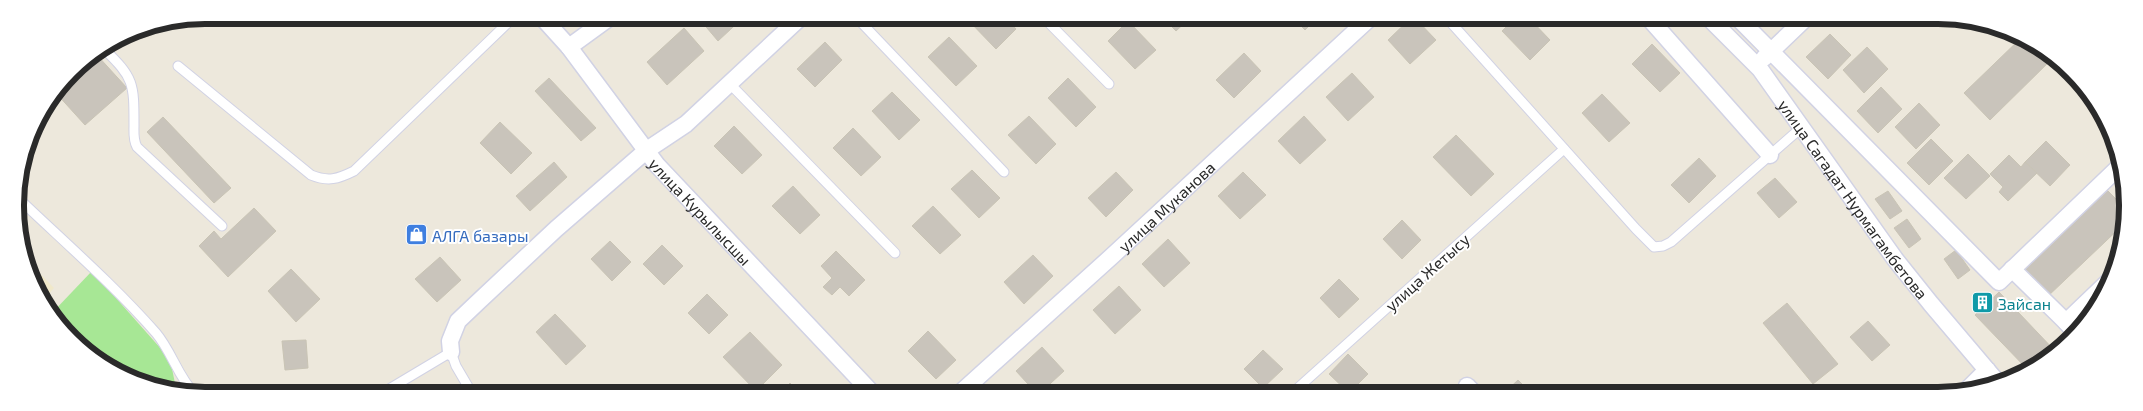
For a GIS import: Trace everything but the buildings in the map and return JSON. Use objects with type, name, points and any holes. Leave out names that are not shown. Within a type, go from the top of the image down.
[{"type":"street","name":"улица Курылысшы","points":[[548,24],[569,47],[670,179],[866,387]]},
{"type":"street","points":[[569,47],[601,24]]},
{"type":"street","points":[[451,352],[450,341],[458,321],[556,229],[647,150],[686,124],[794,24]]},
{"type":"street","name":"улица Муканова","points":[[967,387],[1119,250],[1363,24]]},
{"type":"street","points":[[1654,24],[1770,155]]},
{"type":"street","name":"улица Сагадат Нурмагамбетова","points":[[1715,24],[1757,66],[1896,259],[1989,379]]},
{"type":"street","points":[[1744,24],[1999,282],[2116,170]]},
{"type":"street","points":[[1757,66],[1800,24]]},
{"type":"street","points":[[2012,269],[2071,328],[2089,306]]},
{"type":"lane","points":[[178,66],[311,175],[322,180],[331,180],[354,171],[507,24]]},
{"type":"lane","points":[[863,24],[1004,172]]},
{"type":"lane","points":[[1050,24],[1109,84]]},
{"type":"lane","points":[[1452,24],[1636,229],[1654,246],[1663,246],[1671,242],[1802,127]]},
{"type":"lane","points":[[108,52],[124,68],[132,84],[134,136],[137,147],[222,226]]},
{"type":"lane","points":[[730,84],[895,253]]},
{"type":"lane","name":"улица Жетысу","points":[[1299,387],[1564,149]]},
{"type":"lane","points":[[24,204],[116,292],[156,334],[168,350],[189,387]]},
{"type":"lane","points":[[391,387],[451,352],[456,366],[468,387]]},
{"type":"shaded area","points":[[35,268],[54,288],[47,295]]},
{"type":"green space","points":[[92,271],[170,359],[175,385],[147,378],[125,369],[105,357],[77,334],[56,309]]},
{"type":"place","name":"АЛГА базары","points":[[416,235]]},
{"type":"place","name":"Зайсан","points":[[1982,303]]}]
